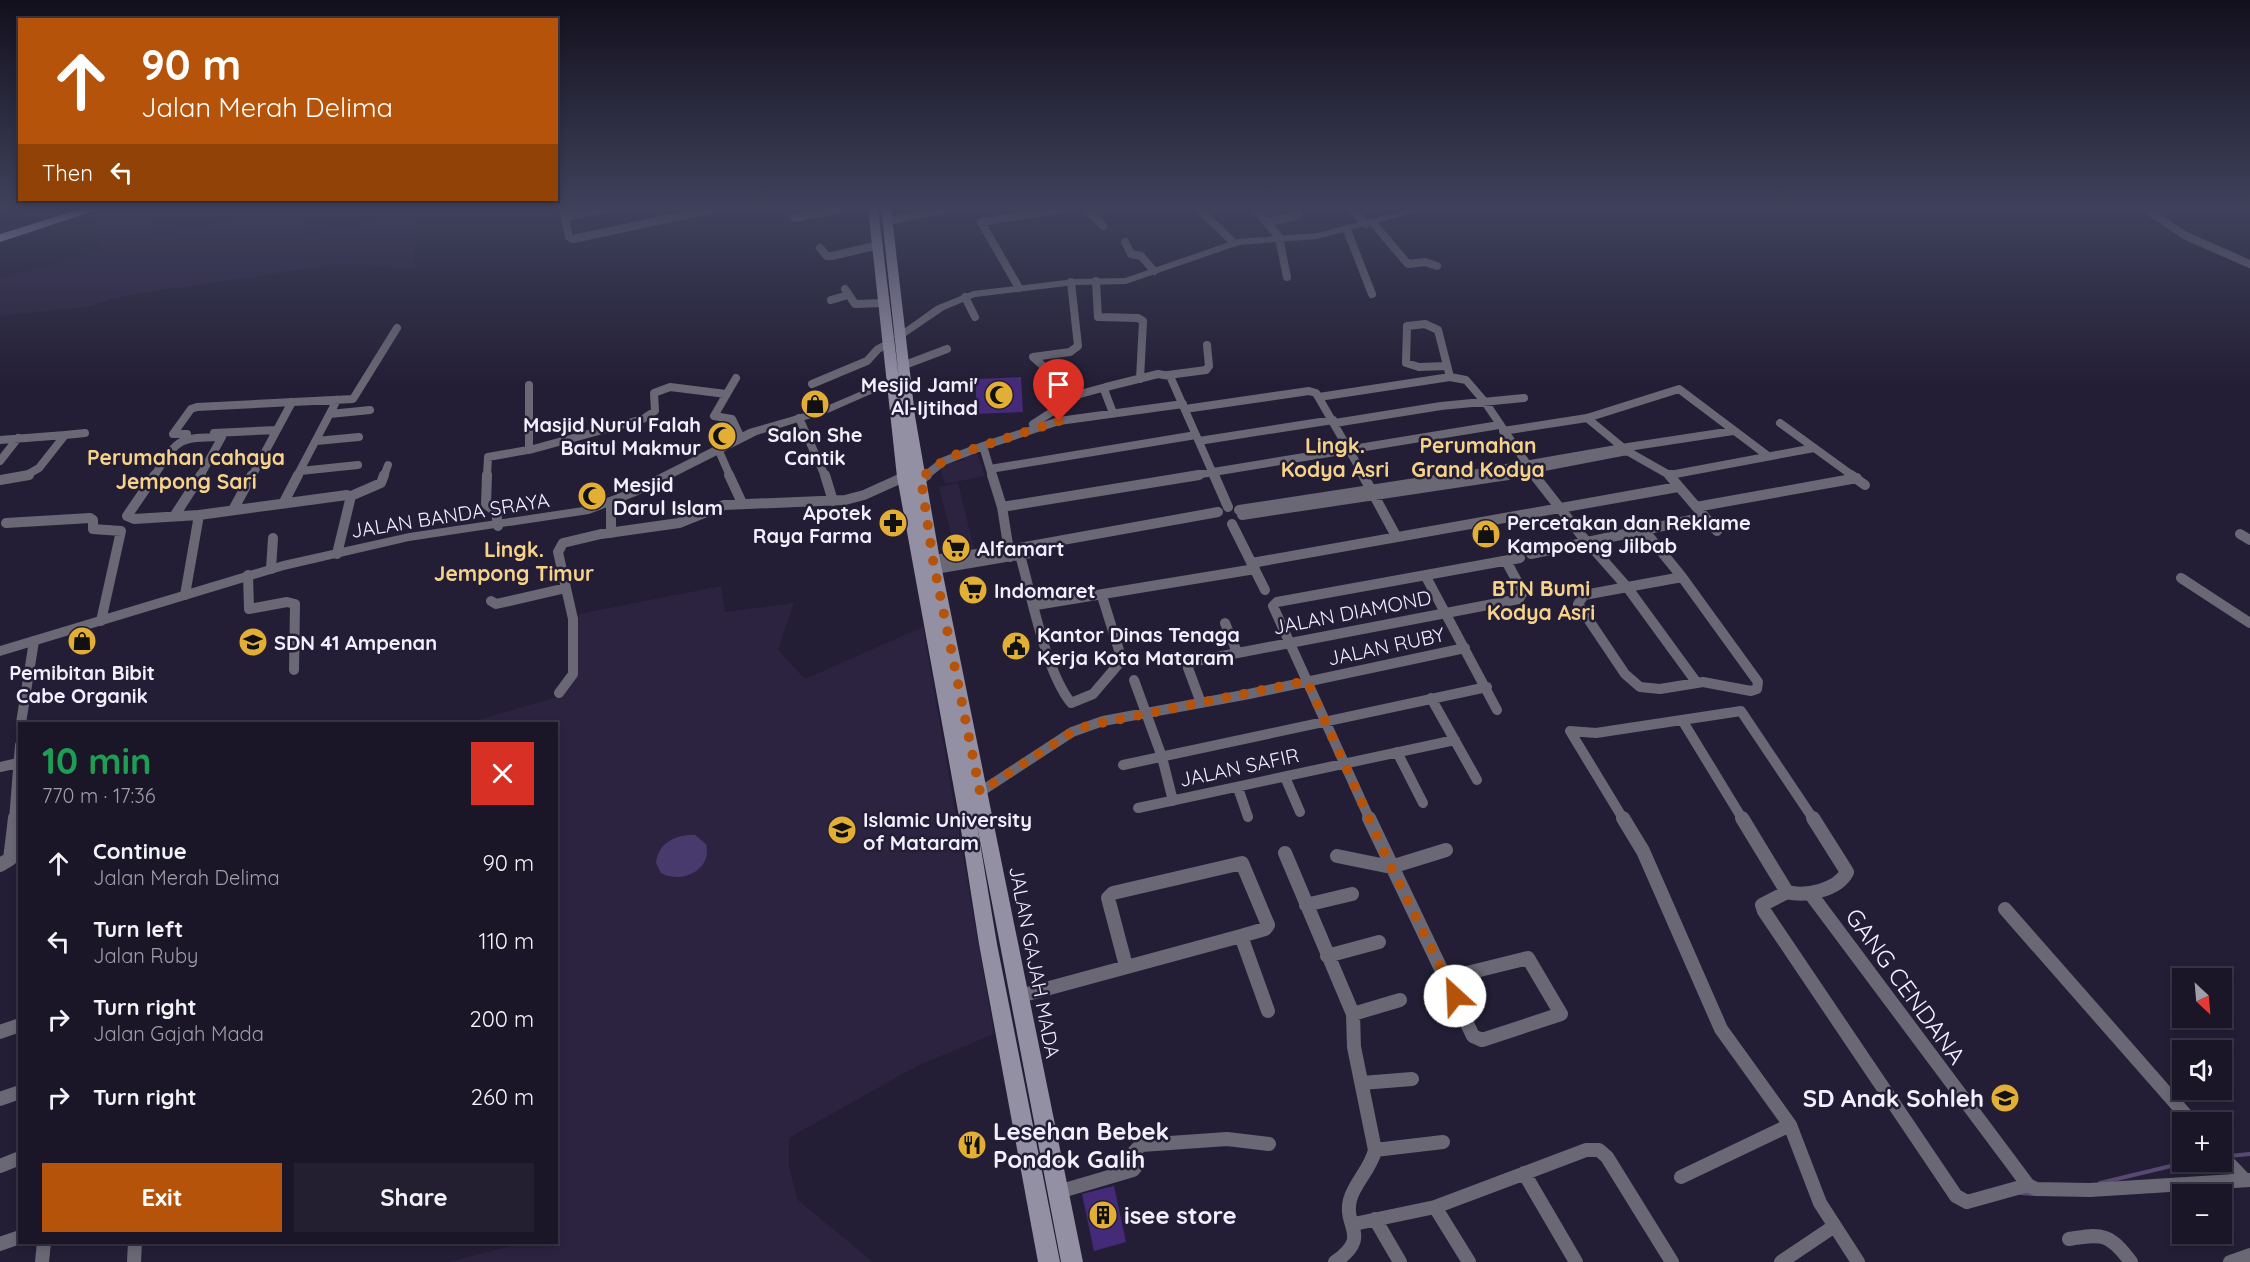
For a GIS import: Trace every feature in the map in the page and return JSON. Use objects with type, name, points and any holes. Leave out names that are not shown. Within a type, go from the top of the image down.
[{"type":"main road","name":"JALAN GAJAH MADA","points":[[882,267],[893,340],[902,366],[902,417]]},
{"type":"main road","name":"JALAN GAJAH MADA","points":[[888,267],[888,308]]},
{"type":"main road","name":"JALAN GAJAH MADA","points":[[893,340],[892,381],[902,417],[938,617],[988,944],[1020,1049],[1058,1192],[1072,1262]]},
{"type":"main road","name":"JALAN GAJAH MADA","points":[[920,521],[934,565],[938,617],[980,792],[1020,996],[1020,1049],[1049,1262]]},
{"type":"street","points":[[1006,267],[1019,288]]},
{"type":"street","points":[[1150,267],[1154,271]]},
{"type":"street","points":[[812,384],[867,361],[878,350],[940,308],[965,297],[1071,282],[1120,282],[1166,267]]},
{"type":"street","points":[[1285,267],[1287,277]]},
{"type":"street","points":[[1361,267],[1372,294]]},
{"type":"street","points":[[1096,281],[1098,317],[1138,318],[1143,321],[1140,379]]},
{"type":"street","points":[[1071,282],[1078,346],[1070,352],[1033,357],[1077,396]]},
{"type":"street","points":[[831,300],[847,292],[855,304],[888,308]]},
{"type":"street","points":[[965,297],[975,317]]},
{"type":"street","points":[[1447,366],[1419,367],[1406,363],[1406,327],[1414,323],[1428,324],[1437,329],[1450,377]]},
{"type":"street","points":[[276,430],[173,434],[194,407],[337,400],[356,396],[397,328]]},
{"type":"street","points":[[559,693],[573,674],[571,652],[573,612],[558,552],[560,546],[611,533],[673,524],[704,515],[720,506],[742,503],[833,501],[858,497],[912,478],[944,461],[984,451],[1023,431],[1077,396],[1158,374],[1170,378],[1203,372],[1208,368],[1207,345]]},
{"type":"street","points":[[902,366],[947,349]]},
{"type":"street","points":[[1319,397],[1450,377],[1462,378],[1468,382],[1485,402],[1528,468],[1587,542],[1627,587],[1697,683]]},
{"type":"street","points":[[736,378],[721,394],[714,416],[732,419],[741,438]]},
{"type":"street","points":[[1170,378],[1211,471],[1222,513],[1232,524],[1265,590]]},
{"type":"street","name":"JALAN BANDA SRAYA","points":[[0,651],[271,569],[409,537],[571,514],[610,503],[719,451],[741,438],[826,410],[861,392],[892,381]]},
{"type":"street","points":[[528,385],[529,450]]},
{"type":"street","points":[[498,526],[496,512],[486,504],[487,458],[529,450],[651,415],[655,411],[654,393],[658,389],[670,387],[721,394]]},
{"type":"street","points":[[1107,387],[1105,392],[1113,413]]},
{"type":"street","points":[[1002,507],[1211,471],[1501,428],[1587,418],[1679,389],[1768,456]]},
{"type":"street","points":[[1023,431],[1059,421],[1113,413],[1307,391],[1315,392],[1334,422],[1396,536]]},
{"type":"street","points":[[990,469],[1198,438],[1524,398]]},
{"type":"street","points":[[284,502],[337,400]]},
{"type":"street","points":[[233,510],[291,402]]},
{"type":"street","points":[[330,414],[370,410]]},
{"type":"street","points":[[799,418],[820,462],[833,501]]},
{"type":"street","points":[[1587,418],[1625,448],[1670,475],[1717,531]]},
{"type":"street","points":[[1696,507],[1861,481],[1780,423]]},
{"type":"street","points":[[934,565],[1013,554],[1222,513],[1375,495],[1625,448],[1733,431]]},
{"type":"street","points":[[0,440],[85,434]]},
{"type":"street","points":[[0,480],[23,479],[33,475],[65,435]]},
{"type":"street","points":[[316,441],[358,437]]},
{"type":"street","points":[[0,461],[18,438]]},
{"type":"street","points":[[175,515],[223,438],[187,438],[176,443],[127,516],[134,519],[199,515],[284,502],[349,497],[381,483],[388,465]]},
{"type":"street","points":[[1670,475],[1814,448]]},
{"type":"street","points":[[719,451],[742,503]]},
{"type":"street","points":[[984,451],[1002,507],[1013,554],[1036,605],[1062,695],[1071,703],[1083,701],[1122,660],[1102,596]]},
{"type":"street","points":[[300,471],[358,465]]},
{"type":"street","points":[[1036,605],[1102,596],[1396,536],[1678,487]]},
{"type":"street","points":[[337,554],[349,497]]},
{"type":"street","points":[[610,503],[611,533]]},
{"type":"street","points":[[1232,524],[1240,520],[1241,512]]},
{"type":"street","points":[[185,595],[199,515]]},
{"type":"street","points":[[1531,554],[1705,517]]},
{"type":"street","points":[[6,523],[90,518],[93,529],[121,531],[100,621]]},
{"type":"street","points":[[1644,529],[1682,577],[1758,682],[1758,688],[1751,690],[1728,684],[1697,683],[1660,689],[1640,687],[1625,674],[1578,603],[1582,596],[1682,577]]},
{"type":"street","points":[[2240,534],[2250,540]]},
{"type":"street","points":[[271,569],[273,537]]},
{"type":"street","points":[[1447,978],[1528,958],[1561,1014],[1479,1040],[1473,1036],[1447,978],[1391,867],[1289,643],[1274,603],[1520,558]]},
{"type":"street","name":"JALAN DIAMOND","points":[[1201,703],[1188,668],[1189,663],[1523,596],[1506,561]]},
{"type":"street","points":[[248,575],[249,609],[287,602],[294,604],[294,670]]},
{"type":"street","points":[[1425,575],[1487,687],[1497,710]]},
{"type":"street","points":[[2181,578],[2250,623]]},
{"type":"street","points":[[490,601],[496,604],[566,588]]},
{"type":"street","points":[[1225,623],[1237,652]]},
{"type":"street","points":[[21,722],[34,641]]},
{"type":"street","name":"JALAN RUBY","points":[[980,792],[1072,732],[1103,721],[1465,648]]},
{"type":"street","points":[[1134,680],[1162,757],[1173,801]]},
{"type":"street","points":[[1123,765],[1324,720],[1487,687]]},
{"type":"street","points":[[1431,698],[1477,780]]},
{"type":"street","points":[[1682,720],[1785,889],[1793,894],[1810,893],[1844,878],[1846,872],[1844,865],[1741,711],[1596,733],[1570,731],[1643,851],[1721,1029],[1790,1125],[1833,1227],[1858,1262]]},
{"type":"street","name":"JALAN SAFIR","points":[[1138,808],[1455,740]]},
{"type":"street","points":[[1397,752],[1423,803]]},
{"type":"street","points":[[0,767],[18,763],[17,824],[11,857],[0,865]]},
{"type":"street","points":[[1285,777],[1300,812]]},
{"type":"street","points":[[1238,788],[1248,818]]},
{"type":"street","points":[[1337,856],[1391,867],[1446,850]]},
{"type":"street","points":[[1285,853],[1353,1014],[1354,1047],[1375,1150],[1372,1163],[1350,1200],[1356,1236],[1344,1256],[1335,1262]]},
{"type":"street","points":[[1020,996],[1266,929],[1268,925],[1242,863],[1113,893],[1108,898],[1126,966]]},
{"type":"street","points":[[1785,889],[1762,905],[1764,911],[1960,1200],[1967,1202],[2028,1185],[2036,1189],[2090,1190],[2247,1180]]},
{"type":"street","name":"GANG CENDANA","points":[[1810,893],[2028,1185]]},
{"type":"street","points":[[1306,905],[1352,894]]},
{"type":"street","points":[[2005,909],[2183,1112]]},
{"type":"street","points":[[1241,936],[1268,1011]]},
{"type":"street","points":[[1328,956],[1379,942]]},
{"type":"street","points":[[1353,1014],[1400,1000]]},
{"type":"street","points":[[0,1032],[18,1026]]},
{"type":"street","points":[[1362,1083],[1412,1079]]},
{"type":"street","points":[[0,1099],[18,1093]]},
{"type":"street","points":[[1681,1177],[1790,1125]]},
{"type":"street","points":[[1058,1192],[1133,1170],[1136,1166],[1134,1152],[1141,1145],[1227,1139],[1269,1144]]},
{"type":"street","points":[[1375,1150],[1443,1142]]},
{"type":"street","points":[[1354,1224],[1435,1207],[1586,1150],[1602,1152],[1672,1262]]},
{"type":"street","points":[[0,1166],[18,1159]]},
{"type":"street","points":[[2232,1166],[2247,1180]]},
{"type":"street","points":[[1524,1173],[1576,1262]]},
{"type":"street","points":[[1435,1207],[1469,1262]]},
{"type":"street","points":[[1375,1219],[1400,1262]]},
{"type":"street","points":[[1781,1262],[1833,1227]]},
{"type":"street","points":[[2069,1239],[2100,1233],[2108,1235],[2131,1262]]},
{"type":"street","points":[[0,1244],[18,1238]]},
{"type":"street","points":[[42,1262],[44,1244]]},
{"type":"street","points":[[134,1262],[135,1244]]},
{"type":"street","points":[[2230,1262],[2250,1255]]},
{"type":"shaded area","points":[[42,267],[320,267],[124,296],[87,307],[0,316],[0,278]]},
{"type":"shaded area","points":[[976,450],[985,476],[945,484],[939,465],[965,460],[963,453]]},
{"type":"shaded area","points":[[958,483],[974,548],[956,552],[939,487]]},
{"type":"shaded area","points":[[721,586],[725,612],[794,603],[778,650],[805,679],[923,627],[994,1034],[917,1066],[789,1138],[789,1168],[798,1200],[873,1262],[448,1262],[519,1244],[558,1244],[558,722],[470,722],[564,695],[579,614]]},
{"type":"shaded area","points":[[695,835],[706,844],[705,861],[694,872],[686,876],[669,876],[661,873],[656,863],[659,851],[671,840]]},
{"type":"building","name":"Mesjid Jami' Al-Ijtihad","points":[[1021,377],[1023,412],[976,414],[976,379]]},
{"type":"building","name":"Masjid Nurul Falah Baitul Makmur","points":[[729,428],[732,435],[711,445],[708,434]]},
{"type":"building","name":"isee store","points":[[1114,1186],[1126,1242],[1094,1251],[1082,1194]]},
{"type":"waterway","points":[[2232,1156],[2250,1154]]},
{"type":"waterway","points":[[2100,1183],[2172,1166]]},
{"type":"waterway","points":[[2020,1193],[2035,1194]]},
{"type":"place","name":"Mesjid Jami' Al-Ijtihad","points":[[999,395]]},
{"type":"place","name":"Salon She Cantik","points":[[815,404]]},
{"type":"place","name":"Masjid Nurul Falah Baitul Makmur","points":[[722,436]]},
{"type":"place","name":"Mesjid Darul Islam","points":[[592,496]]},
{"type":"place","name":"Apotek Raya Farma","points":[[893,523]]},
{"type":"place","name":"Percetakan dan Reklame Kampoeng Jilbab","points":[[1486,534]]},
{"type":"place","name":"Alfamart","points":[[956,548]]},
{"type":"place","name":"Indomaret","points":[[973,590]]},
{"type":"place","name":"Pemibitan Bibit Cabe Organik","points":[[82,641]]},
{"type":"place","name":"SDN 41 Ampenan","points":[[253,642]]},
{"type":"place","name":"Kantor Dinas Tenaga Kerja Kota Mataram","points":[[1016,646]]},
{"type":"place","name":"Islamic University of Mataram","points":[[842,830]]},
{"type":"place","name":"SD Anak Sohleh","points":[[2005,1098]]},
{"type":"place","name":"Lesehan Bebek Pondok Galih","points":[[972,1145]]},
{"type":"place","name":"isee store","points":[[1103,1215]]},
{"type":"district","name":"Lingk. Kodya Asri","points":[[1335,457]]},
{"type":"district","name":"Perumahan Grand Kodya","points":[[1478,457]]},
{"type":"district","name":"Perumahan cahaya Jempong Sari","points":[[186,469]]},
{"type":"district","name":"Lingk. Jempong Timur","points":[[514,561]]},
{"type":"district","name":"BTN Bumi Kodya Asri","points":[[1541,600]]},
{"type":"route","points":[[1059,421],[955,455],[932,468],[921,479],[948,640],[980,792],[1072,732],[1087,726],[1307,681],[1391,867],[1455,996]]}]
